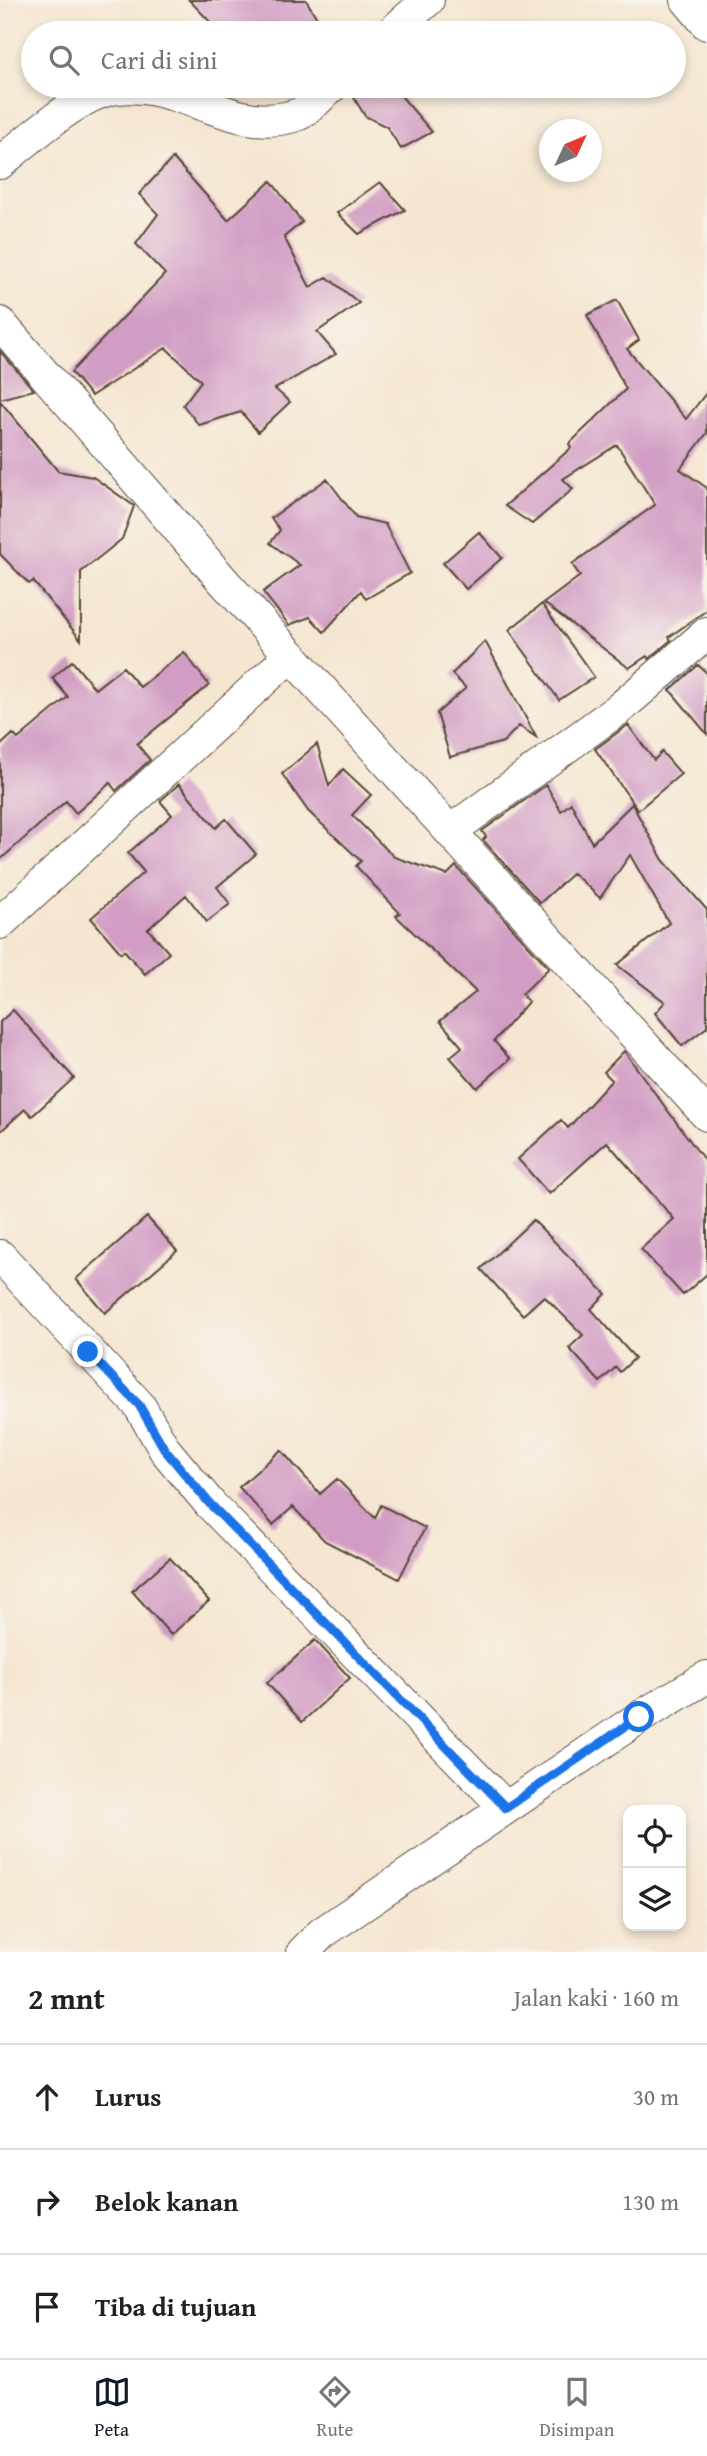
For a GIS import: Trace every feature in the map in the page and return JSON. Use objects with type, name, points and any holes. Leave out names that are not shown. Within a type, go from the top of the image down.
[{"type":"street","points":[[404,21],[428,0]]},
{"type":"street","points":[[687,0],[707,24]]},
{"type":"street","points":[[0,163],[41,129],[91,98]]},
{"type":"street","points":[[184,98],[256,121],[300,113],[318,98]]},
{"type":"street","points":[[0,323],[291,654],[707,1115]]},
{"type":"street","points":[[452,830],[620,708],[707,633]]},
{"type":"street","points":[[0,923],[291,654]]},
{"type":"street","points":[[0,1256],[139,1405],[165,1450],[210,1504],[506,1808]]},
{"type":"street","points":[[303,1952],[322,1933],[639,1717],[707,1677]]},
{"type":"building","points":[[189,0],[306,0],[319,21],[209,21]]},
{"type":"building","points":[[354,98],[403,98],[432,132],[401,149],[387,127],[365,116]]},
{"type":"building","points":[[173,158],[228,220],[271,181],[302,222],[284,237],[310,287],[327,277],[359,303],[317,332],[336,354],[275,389],[290,402],[258,432],[241,412],[199,425],[183,405],[201,381],[166,348],[91,396],[71,372],[165,274],[136,244],[158,214],[139,194]]},
{"type":"building","points":[[380,182],[405,210],[359,234],[337,213]]},
{"type":"building","points":[[617,300],[639,340],[627,349],[686,419],[707,392],[707,433],[680,469],[707,488],[707,610],[669,637],[671,640],[649,659],[647,656],[629,668],[544,603],[580,576],[572,564],[655,505],[617,445],[563,479],[573,489],[532,524],[505,506],[571,448],[569,444],[626,389],[587,315]]},
{"type":"building","points":[[0,351],[34,390],[0,399]]},
{"type":"building","points":[[0,401],[58,471],[93,477],[134,506],[122,539],[81,572],[81,640],[33,581],[29,584],[0,554]]},
{"type":"building","points":[[327,479],[356,517],[385,524],[410,573],[366,599],[361,591],[324,632],[310,617],[289,625],[263,592],[300,565],[270,543],[280,530],[271,518]]},
{"type":"building","points":[[479,532],[502,558],[466,589],[443,563]]},
{"type":"building","points":[[542,604],[594,677],[559,700],[509,630]]},
{"type":"building","points":[[485,641],[536,737],[519,726],[503,742],[450,757],[437,713],[466,688],[452,674]]},
{"type":"building","points":[[184,652],[209,685],[137,744],[150,760],[116,791],[110,783],[76,813],[66,801],[0,860],[0,746],[13,734],[18,739],[68,697],[52,678],[72,661],[95,689],[123,667],[140,687]]},
{"type":"building","points":[[698,665],[707,673],[707,734],[670,690]]},
{"type":"building","points":[[628,725],[654,760],[662,752],[681,774],[638,810],[595,749]]},
{"type":"building","points":[[317,744],[329,786],[343,769],[371,795],[352,815],[394,857],[447,875],[456,866],[549,968],[522,994],[528,1002],[494,1041],[510,1059],[477,1088],[450,1057],[462,1047],[440,1021],[476,992],[396,916],[400,913],[356,866],[361,861],[308,811],[282,774]]},
{"type":"building","points":[[179,784],[216,828],[226,819],[256,854],[217,887],[230,904],[207,922],[186,895],[148,929],[169,953],[145,974],[124,950],[121,953],[91,918],[144,872],[128,853],[172,815],[160,801]]},
{"type":"building","points":[[546,785],[561,811],[571,803],[592,843],[632,804],[663,860],[707,910],[707,1027],[682,1046],[655,1013],[665,1002],[617,965],[669,923],[630,855],[600,898],[573,873],[540,903],[483,840],[486,837],[482,831]]},
{"type":"building","points":[[13,1010],[74,1078],[32,1116],[25,1109],[0,1132],[0,1022]]},
{"type":"building","points":[[624,1051],[707,1164],[707,1274],[683,1295],[641,1249],[674,1219],[607,1142],[549,1194],[518,1159],[561,1120],[568,1128],[612,1080],[604,1072]]},
{"type":"building","points":[[147,1217],[177,1251],[105,1313],[76,1279]]},
{"type":"building","points":[[533,1220],[606,1294],[591,1309],[635,1358],[620,1372],[616,1367],[600,1382],[569,1348],[583,1335],[544,1296],[523,1315],[481,1269]]},
{"type":"building","points":[[281,1450],[320,1494],[337,1479],[375,1518],[381,1505],[425,1528],[399,1579],[325,1541],[293,1507],[273,1525],[239,1487]]},
{"type":"building","points":[[170,1558],[209,1601],[171,1635],[132,1591]]},
{"type":"building","points":[[315,1640],[350,1678],[302,1722],[267,1683]]},
{"type":"route","points":[[88,1352],[139,1405],[165,1450],[210,1504],[506,1808],[639,1717]]}]
